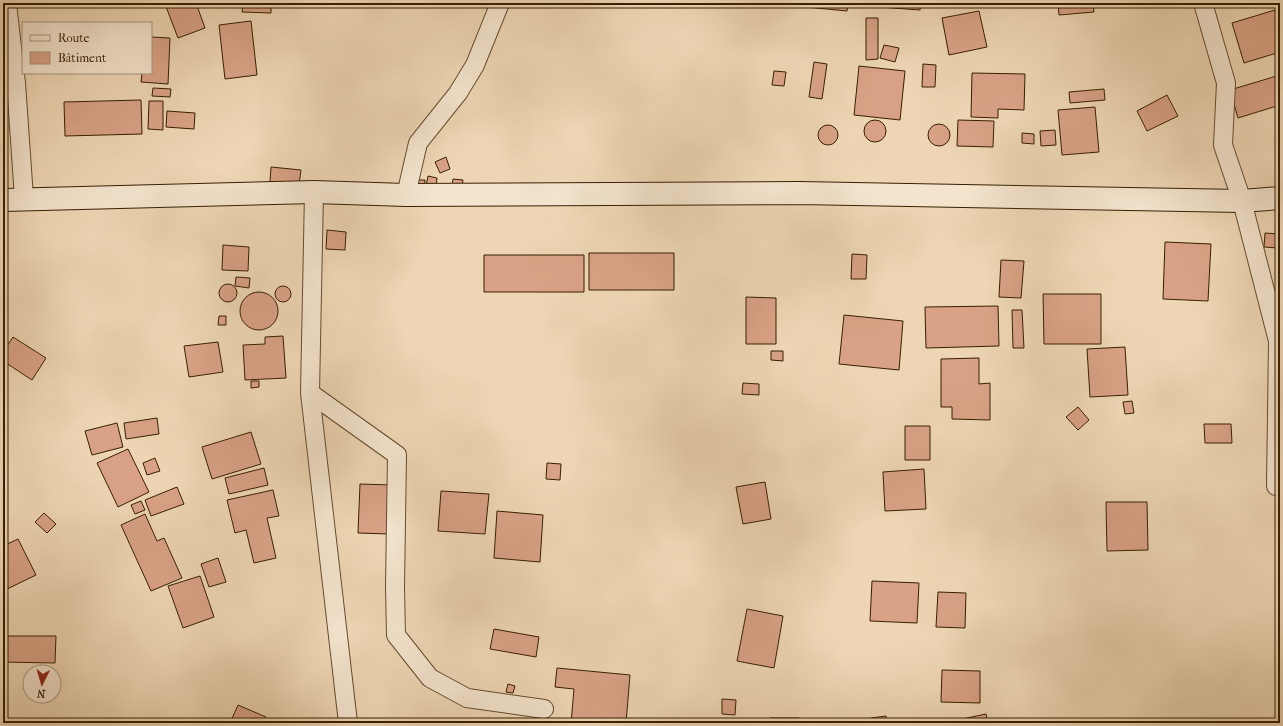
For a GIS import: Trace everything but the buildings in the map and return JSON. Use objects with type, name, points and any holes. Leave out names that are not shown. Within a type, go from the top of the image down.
[{"type":"main road","points":[[14,199],[314,192],[406,195],[799,193],[1242,201],[1280,198]]},
{"type":"street","points":[[7,3],[16,83],[14,199]]},
{"type":"street","points":[[406,195],[418,143],[458,93],[475,66],[500,3]]},
{"type":"street","points":[[1203,3],[1226,83],[1223,144],[1242,201],[1278,341],[1276,486]]},
{"type":"street","points":[[314,192],[310,392],[348,723]]},
{"type":"street","points":[[310,392],[398,455],[395,587],[396,635],[430,678],[467,698],[544,709]]}]
